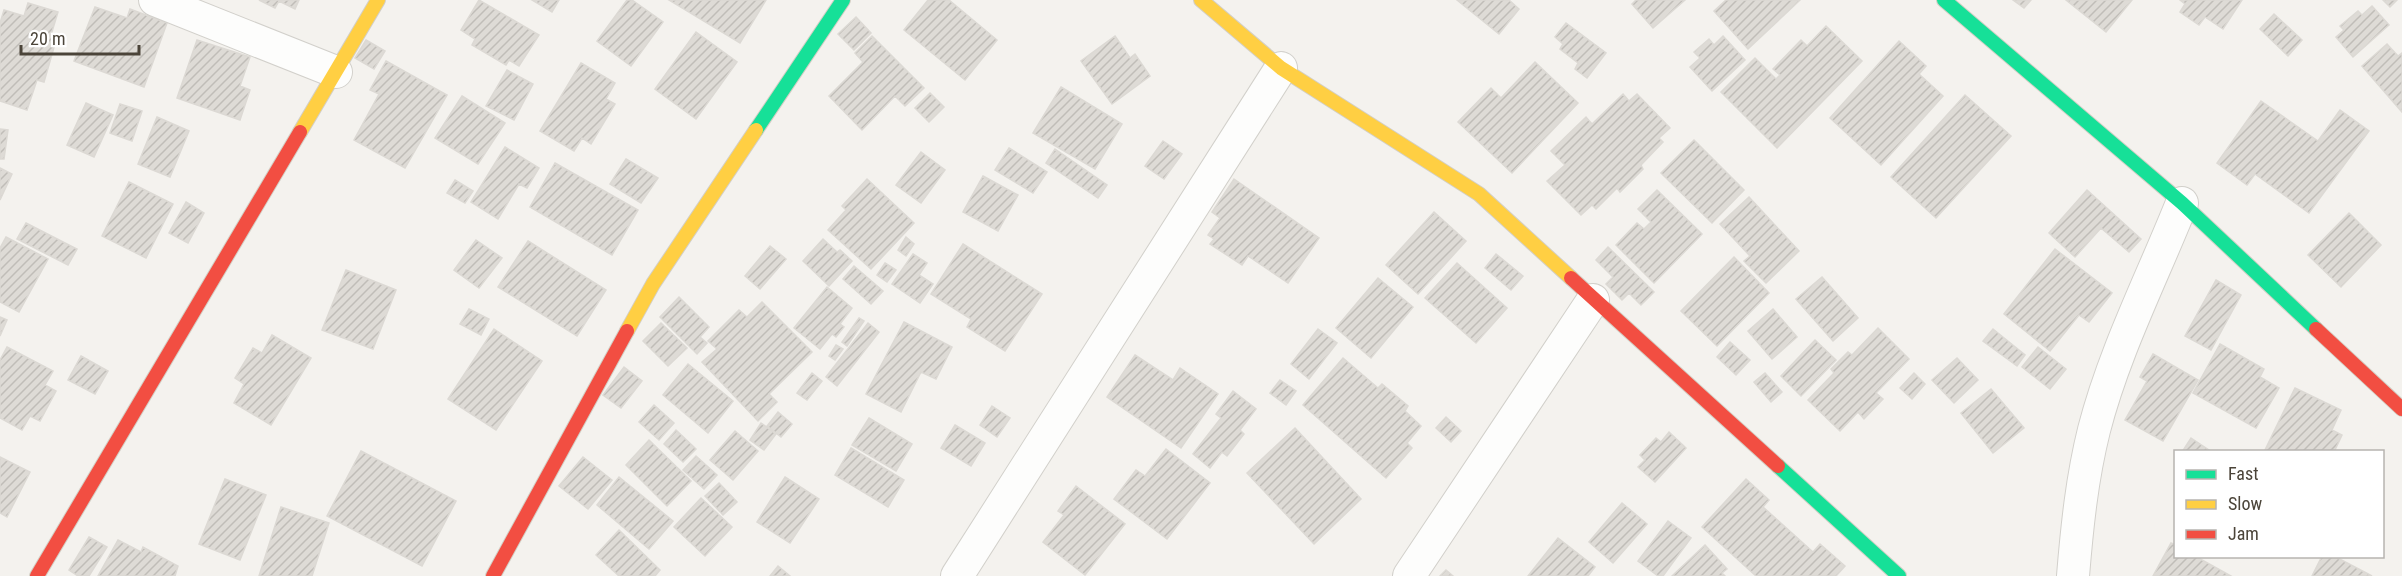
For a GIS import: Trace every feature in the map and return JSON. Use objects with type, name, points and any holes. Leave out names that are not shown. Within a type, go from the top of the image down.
[{"type":"street","points":[[155,0],[336,72]]},
{"type":"street","points":[[37,576],[177,334],[378,0]]},
{"type":"street","points":[[493,576],[653,284],[843,0]]},
{"type":"street","points":[[1201,0],[1281,68],[1479,194],[1890,573]]},
{"type":"street","points":[[1944,0],[2182,203],[2402,409]]},
{"type":"street","points":[[957,576],[1281,68]]},
{"type":"street","points":[[2073,576],[2079,506],[2094,431],[2111,376],[2182,203]]},
{"type":"street","points":[[1409,576],[1593,300]]},
{"type":"building","points":[[259,0],[299,0],[295,9],[279,1],[275,8]]},
{"type":"building","points":[[479,0],[539,35],[519,66],[509,60],[506,65],[472,45],[475,39],[461,30]]},
{"type":"building","points":[[532,0],[559,0],[552,12]]},
{"type":"building","points":[[627,0],[632,0],[663,22],[631,66],[597,41]]},
{"type":"building","points":[[669,0],[766,0],[740,43]]},
{"type":"building","points":[[928,0],[949,0],[997,40],[965,80],[904,30]]},
{"type":"building","points":[[1457,0],[1509,0],[1519,9],[1499,34]]},
{"type":"building","points":[[1636,0],[1685,0],[1653,28],[1632,4]]},
{"type":"building","points":[[1726,0],[1800,0],[1748,49],[1714,11]]},
{"type":"building","points":[[2013,0],[2031,0],[2024,8]]},
{"type":"building","points":[[2066,0],[2132,0],[2106,32]]},
{"type":"building","points":[[2180,0],[2242,0],[2223,29],[2205,17],[2199,25],[2180,12],[2185,4]]},
{"type":"building","points":[[2383,0],[2397,0],[2390,7]]},
{"type":"building","points":[[28,3],[58,12],[51,35],[57,37],[44,82],[37,80],[27,110],[0,101],[0,23],[4,10],[24,16]]},
{"type":"building","points":[[2372,6],[2389,25],[2353,57],[2336,37],[2344,30],[2340,26],[2358,11],[2362,15]]},
{"type":"building","points":[[95,7],[127,18],[130,9],[167,23],[144,87],[74,61]]},
{"type":"building","points":[[2274,14],[2302,40],[2288,56],[2260,29]]},
{"type":"building","points":[[856,17],[871,33],[854,50],[838,34]]},
{"type":"building","points":[[1566,23],[1606,53],[1587,78],[1575,69],[1578,63],[1560,49],[1563,44],[1555,37]]},
{"type":"building","points":[[1826,26],[1862,61],[1777,148],[1721,92],[1755,58],[1776,79],[1780,75],[1773,69],[1801,40],[1807,46]]},
{"type":"building","points":[[696,32],[737,62],[696,119],[655,89]]},
{"type":"building","points":[[872,36],[924,88],[905,106],[895,96],[862,130],[829,96],[863,62],[855,53]]},
{"type":"building","points":[[1115,36],[1130,58],[1135,54],[1150,76],[1112,104],[1081,61]]},
{"type":"building","points":[[1723,36],[1745,60],[1712,91],[1690,67],[1700,58],[1694,52],[1709,39],[1714,45]]},
{"type":"building","points":[[197,40],[250,57],[240,86],[250,90],[240,120],[177,98]]},
{"type":"building","points":[[366,40],[385,51],[374,69],[355,58]]},
{"type":"building","points":[[1899,41],[1926,66],[1919,74],[1943,96],[1881,165],[1830,118]]},
{"type":"building","points":[[2387,44],[2398,56],[2402,53],[2402,112],[2362,66]]},
{"type":"building","points":[[386,61],[447,95],[405,168],[354,140],[379,94],[370,90]]},
{"type":"building","points":[[1535,62],[1578,103],[1512,173],[1458,122],[1491,88],[1501,98]]},
{"type":"building","points":[[581,63],[615,83],[606,99],[615,104],[591,144],[582,138],[574,151],[540,131]]},
{"type":"building","points":[[507,70],[533,84],[514,120],[486,106]]},
{"type":"building","points":[[1061,87],[1122,124],[1095,169],[1033,133]]},
{"type":"building","points":[[930,93],[944,107],[929,122],[915,108]]},
{"type":"building","points":[[1623,94],[1629,101],[1637,94],[1670,128],[1659,138],[1663,142],[1641,165],[1643,169],[1620,192],[1617,188],[1596,209],[1592,205],[1581,215],[1547,181],[1565,165],[1551,151],[1586,117],[1592,124]]},
{"type":"building","points":[[1965,95],[2011,136],[1936,218],[1891,177]]},
{"type":"building","points":[[462,96],[505,123],[478,164],[435,138]]},
{"type":"building","points":[[2261,101],[2318,141],[2340,110],[2369,131],[2309,213],[2255,174],[2247,185],[2217,163]]},
{"type":"building","points":[[86,103],[113,115],[94,157],[67,145]]},
{"type":"building","points":[[120,104],[142,111],[132,141],[110,133]]},
{"type":"building","points":[[157,117],[189,131],[170,177],[138,164]]},
{"type":"building","points":[[0,129],[8,130],[4,159],[0,159]]},
{"type":"building","points":[[1694,140],[1744,190],[1712,223],[1661,173]]},
{"type":"building","points":[[1163,141],[1182,154],[1164,179],[1145,166]]},
{"type":"building","points":[[505,147],[539,168],[527,188],[519,184],[498,219],[471,202]]},
{"type":"building","points":[[1009,148],[1047,172],[1033,193],[995,170]]},
{"type":"building","points":[[1055,149],[1107,185],[1098,198],[1046,163]]},
{"type":"building","points":[[921,152],[945,170],[921,203],[896,185]]},
{"type":"building","points":[[626,159],[658,178],[641,203],[610,184]]},
{"type":"building","points":[[555,163],[638,210],[612,255],[530,207]]},
{"type":"building","points":[[0,168],[12,174],[0,200]]},
{"type":"building","points":[[983,176],[1018,195],[998,231],[963,212]]},
{"type":"building","points":[[867,179],[914,223],[871,269],[828,230],[846,210],[842,206]]},
{"type":"building","points":[[1234,179],[1319,238],[1288,283],[1248,256],[1242,265],[1210,244],[1214,239],[1208,235],[1220,218],[1212,212]]},
{"type":"building","points":[[455,180],[473,191],[465,203],[447,193]]},
{"type":"building","points":[[129,182],[173,204],[146,258],[102,236]]},
{"type":"building","points":[[1657,190],[1702,234],[1654,283],[1616,245],[1637,223],[1644,229],[1651,222],[1638,209]]},
{"type":"building","points":[[2087,190],[2141,239],[2129,252],[2101,228],[2075,257],[2049,233]]},
{"type":"building","points":[[1749,197],[1799,251],[1766,283],[1744,261],[1750,256],[1720,224]]},
{"type":"building","points":[[186,202],[204,213],[188,243],[169,233]]},
{"type":"building","points":[[1434,212],[1466,241],[1418,294],[1386,265]]},
{"type":"building","points":[[2349,213],[2381,245],[2341,287],[2308,255]]},
{"type":"building","points":[[26,223],[77,249],[68,265],[17,239]]},
{"type":"building","points":[[6,237],[48,259],[19,312],[0,302],[0,248]]},
{"type":"building","points":[[906,237],[914,244],[906,256],[898,250]]},
{"type":"building","points":[[823,239],[837,252],[840,250],[852,261],[829,286],[803,261]]},
{"type":"building","points":[[476,240],[502,258],[479,288],[454,270]]},
{"type":"building","points":[[528,241],[606,290],[577,336],[498,287]]},
{"type":"building","points":[[963,244],[1042,294],[1005,351],[967,327],[971,319],[931,294]]},
{"type":"building","points":[[770,246],[786,259],[760,289],[745,276]]},
{"type":"building","points":[[1608,247],[1654,292],[1641,305],[1629,293],[1622,300],[1606,284],[1613,277],[1596,260]]},
{"type":"building","points":[[2055,249],[2112,293],[2089,322],[2079,315],[2050,351],[2004,314]]},
{"type":"building","points":[[913,254],[927,263],[919,275],[933,284],[920,303],[892,284]]},
{"type":"building","points":[[1496,254],[1523,276],[1511,290],[1485,268]]},
{"type":"building","points":[[1734,257],[1769,293],[1717,346],[1681,311]]},
{"type":"building","points":[[885,263],[896,270],[887,282],[877,275]]},
{"type":"building","points":[[1457,263],[1507,308],[1476,343],[1425,298]]},
{"type":"building","points":[[854,266],[883,291],[871,304],[843,279]]},
{"type":"building","points":[[346,270],[396,290],[373,349],[322,330]]},
{"type":"building","points":[[1822,277],[1858,318],[1833,341],[1796,299]]},
{"type":"building","points":[[1378,278],[1413,307],[1371,358],[1336,328]]},
{"type":"building","points":[[2216,280],[2241,295],[2211,350],[2185,336]]},
{"type":"building","points":[[827,287],[852,308],[840,324],[844,327],[836,337],[832,334],[820,349],[794,328]]},
{"type":"building","points":[[679,297],[709,327],[700,337],[707,343],[697,354],[660,317]]},
{"type":"building","points":[[762,302],[812,352],[769,394],[777,402],[758,421],[702,362],[717,349],[708,341],[739,310],[747,317]]},
{"type":"building","points":[[469,309],[489,319],[481,335],[460,324]]},
{"type":"building","points":[[1773,309],[1797,337],[1772,359],[1748,331]]},
{"type":"building","points":[[0,317],[7,320],[0,336]]},
{"type":"building","points":[[859,318],[864,321],[847,346],[842,342]]},
{"type":"building","points":[[904,322],[952,347],[936,379],[921,372],[901,412],[866,394]]},
{"type":"building","points":[[661,323],[687,348],[668,366],[643,341]]},
{"type":"building","points":[[868,323],[879,332],[837,386],[826,377]]},
{"type":"building","points":[[1878,328],[1909,359],[1876,393],[1883,399],[1864,419],[1858,412],[1840,431],[1808,400],[1834,373],[1831,369],[1848,352],[1852,355]]},
{"type":"building","points":[[494,329],[542,361],[496,430],[448,399]]},
{"type":"building","points":[[1318,329],[1337,343],[1309,379],[1291,364]]},
{"type":"building","points":[[1993,329],[2025,355],[2017,366],[1983,341]]},
{"type":"building","points":[[272,335],[311,358],[271,425],[234,403],[244,384],[235,378],[253,348],[262,353]]},
{"type":"building","points":[[1815,340],[1836,360],[1801,396],[1781,376]]},
{"type":"building","points":[[1730,342],[1750,360],[1736,375],[1717,357]]},
{"type":"building","points":[[2220,344],[2264,369],[2260,377],[2279,388],[2256,428],[2193,393]]},
{"type":"building","points":[[836,345],[843,349],[835,360],[829,356]]},
{"type":"building","points":[[7,347],[53,371],[45,385],[56,391],[40,421],[30,416],[22,430],[0,418],[0,360]]},
{"type":"building","points":[[2038,347],[2066,369],[2050,389],[2022,367]]},
{"type":"building","points":[[2153,354],[2198,380],[2163,441],[2125,420],[2147,381],[2140,377]]},
{"type":"building","points":[[1135,355],[1173,380],[1180,368],[1218,394],[1181,448],[1107,397]]},
{"type":"building","points":[[81,356],[108,371],[95,394],[68,380]]},
{"type":"building","points":[[1343,358],[1378,388],[1382,384],[1408,406],[1405,411],[1421,426],[1407,443],[1412,448],[1386,478],[1303,405]]},
{"type":"building","points":[[1957,358],[1978,380],[1954,403],[1932,380]]},
{"type":"building","points":[[688,364],[733,401],[708,433],[663,395]]},
{"type":"building","points":[[624,367],[642,381],[621,408],[603,395]]},
{"type":"building","points":[[812,373],[822,381],[807,400],[797,393]]},
{"type":"building","points":[[1765,373],[1782,392],[1771,402],[1754,382]]},
{"type":"building","points":[[1914,373],[1925,384],[1912,399],[1900,388]]},
{"type":"building","points":[[1280,380],[1296,391],[1286,405],[1270,393]]},
{"type":"building","points":[[2295,388],[2341,410],[2332,430],[2342,435],[2335,450],[2265,450]]},
{"type":"building","points":[[1991,389],[2024,428],[1993,453],[1961,413]]},
{"type":"building","points":[[1233,391],[1256,409],[1240,430],[1244,434],[1227,456],[1222,452],[1210,468],[1193,454],[1221,418],[1216,414]]},
{"type":"building","points":[[654,405],[674,423],[659,440],[639,422]]},
{"type":"building","points":[[992,406],[1010,418],[997,437],[980,425]]},
{"type":"building","points":[[778,412],[792,424],[781,437],[767,426]]},
{"type":"building","points":[[1446,417],[1461,431],[1451,442],[1436,428]]},
{"type":"building","points":[[869,418],[912,444],[896,471],[852,445]]},
{"type":"building","points":[[761,423],[776,434],[764,450],[750,440]]},
{"type":"building","points":[[955,425],[985,443],[971,466],[941,448]]},
{"type":"building","points":[[1295,428],[1361,499],[1314,544],[1247,473]]},
{"type":"building","points":[[676,430],[696,449],[683,462],[664,444]]},
{"type":"building","points":[[735,431],[758,451],[733,480],[710,460]]},
{"type":"building","points":[[1669,432],[1686,448],[1655,482],[1638,467],[1645,460],[1640,455],[1656,438],[1661,442]]},
{"type":"building","points":[[2191,438],[2209,450],[2183,450]]},
{"type":"building","points":[[649,440],[691,481],[667,506],[626,465]]},
{"type":"building","points":[[851,448],[904,480],[888,507],[835,475]]},
{"type":"building","points":[[1166,449],[1210,483],[1167,539],[1114,499],[1136,470],[1145,476]]},
{"type":"building","points":[[361,451],[456,501],[422,566],[327,516]]},
{"type":"building","points":[[696,456],[717,475],[704,489],[683,470]]},
{"type":"building","points":[[0,457],[30,472],[7,517],[0,513]]},
{"type":"building","points":[[583,457],[612,480],[588,509],[559,486]]},
{"type":"building","points":[[619,477],[673,521],[649,549],[597,505]]},
{"type":"building","points":[[785,477],[819,499],[790,543],[757,522]]},
{"type":"building","points":[[225,479],[266,495],[240,560],[199,544]]},
{"type":"building","points":[[1746,479],[1769,500],[1763,507],[1813,552],[1820,544],[1845,566],[1836,576],[1756,576],[1702,527]]},
{"type":"building","points":[[719,483],[737,502],[723,515],[705,496]]},
{"type":"building","points":[[1076,486],[1125,524],[1085,575],[1043,542],[1064,515],[1058,511]]},
{"type":"building","points":[[701,498],[732,527],[705,556],[674,527]]},
{"type":"building","points":[[1622,503],[1647,524],[1613,563],[1589,542]]},
{"type":"building","points":[[281,507],[329,523],[312,576],[259,576]]},
{"type":"building","points":[[1668,521],[1691,538],[1663,576],[1658,576],[1638,561]]},
{"type":"building","points":[[619,530],[660,570],[655,576],[619,576],[596,555]]},
{"type":"building","points":[[89,537],[107,547],[89,576],[78,576],[69,570]]},
{"type":"building","points":[[1558,538],[1595,567],[1588,576],[1528,576]]},
{"type":"building","points":[[118,540],[141,552],[143,547],[178,566],[175,576],[98,576]]},
{"type":"building","points":[[2171,543],[2174,544],[2174,558],[2199,558],[2231,576],[2153,576]]},
{"type":"building","points":[[1705,545],[1727,569],[1722,573],[1725,576],[1672,576]]},
{"type":"building","points":[[2321,558],[2338,558],[2372,576],[2312,576]]},
{"type":"building","points":[[778,566],[790,576],[770,576]]},
{"type":"building","points":[[1446,570],[1453,576],[1440,576]]},
{"type":"traffic: fast","points":[[756,130],[843,0]]},
{"type":"traffic: fast","points":[[1944,0],[2182,203],[2316,329]]},
{"type":"traffic: fast","points":[[1778,466],[1899,576]]},
{"type":"traffic: slow","points":[[300,132],[378,0]]},
{"type":"traffic: slow","points":[[1201,0],[1281,68],[1479,194],[1571,278]]},
{"type":"traffic: slow","points":[[627,331],[653,284],[756,130]]},
{"type":"traffic: jam","points":[[37,576],[300,132]]},
{"type":"traffic: jam","points":[[1571,278],[1778,466]]},
{"type":"traffic: jam","points":[[2316,329],[2402,409]]},
{"type":"traffic: jam","points":[[493,576],[627,331]]}]
